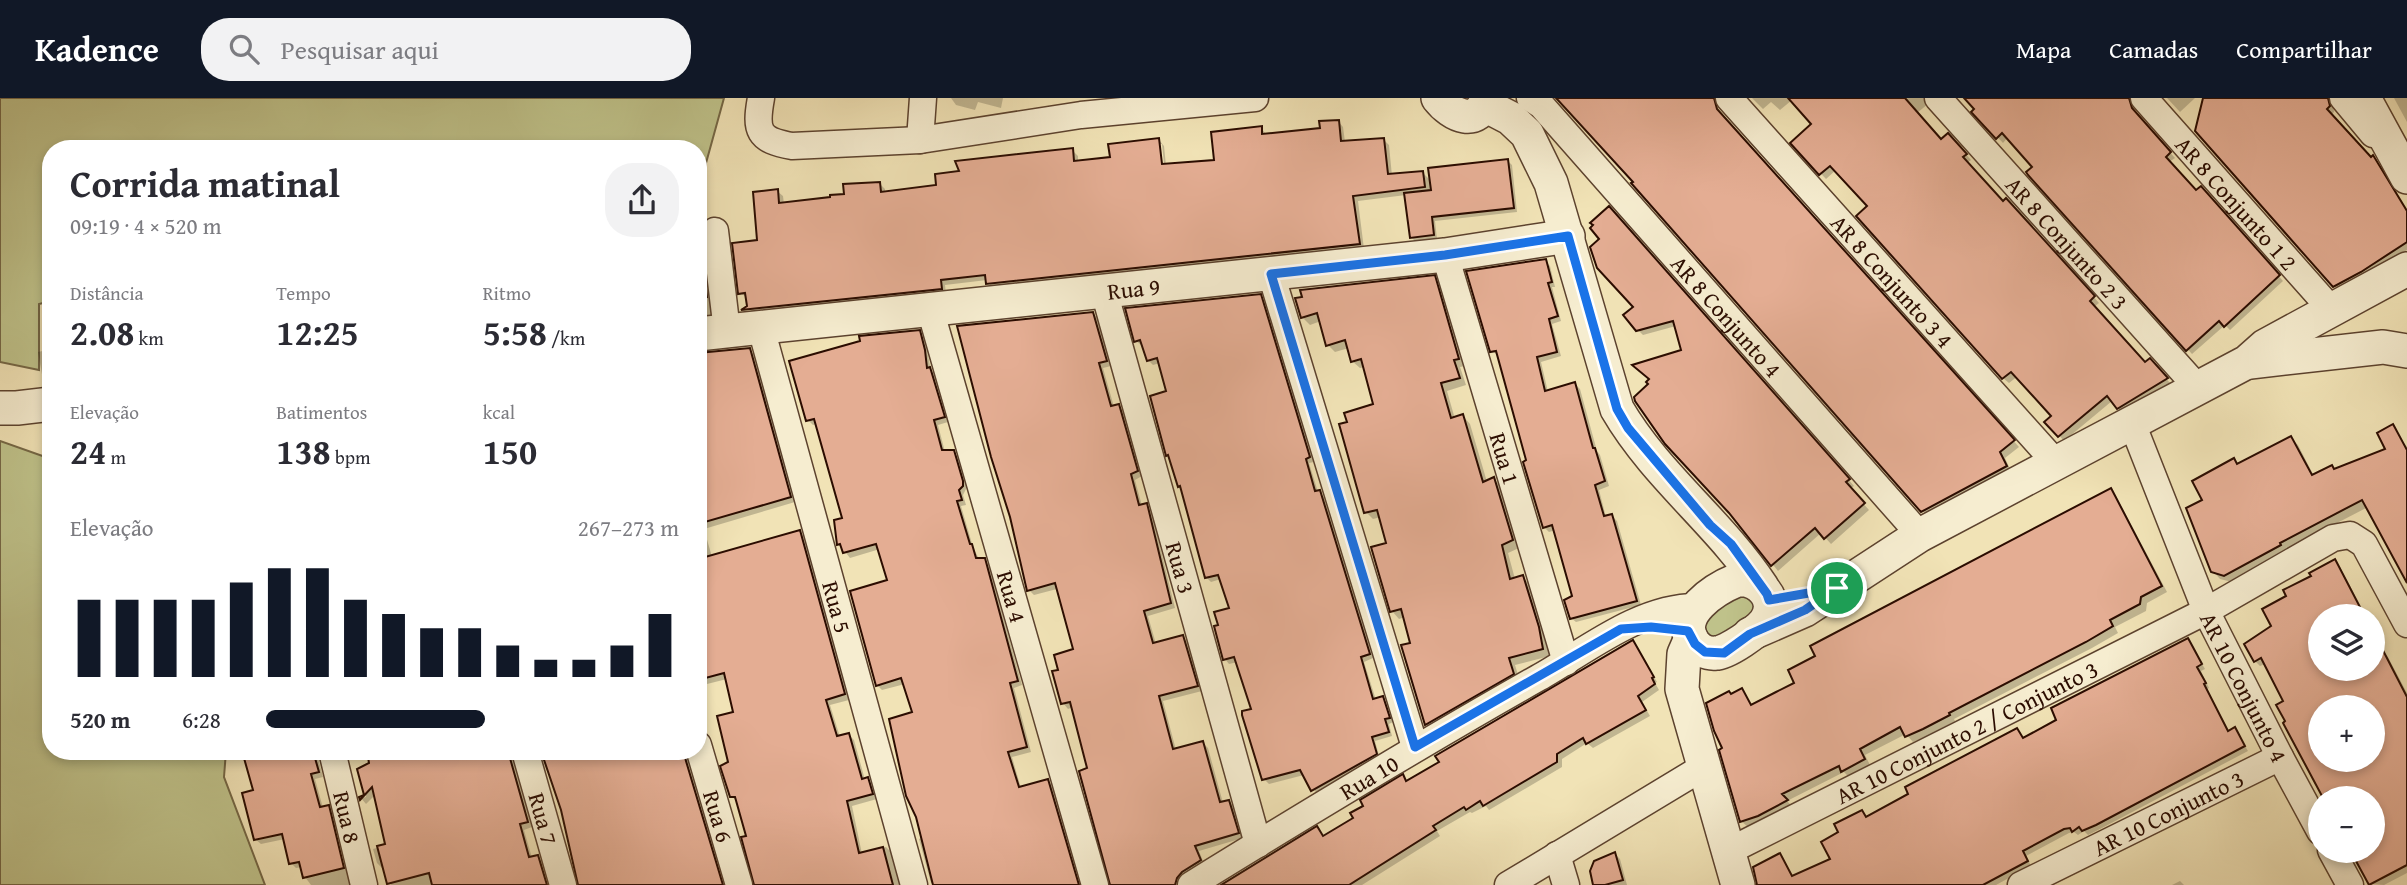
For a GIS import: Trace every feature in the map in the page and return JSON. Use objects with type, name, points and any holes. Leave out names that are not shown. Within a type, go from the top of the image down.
[{"type":"street","points":[[920,140],[923,98]]},
{"type":"street","points":[[760,101],[758,125],[764,138],[777,144],[792,146],[920,140],[1084,106],[1255,98]]},
{"type":"street","name":"AR 8 Conjunto 4","points":[[1530,98],[1541,105],[1920,535]]},
{"type":"street","name":"AR 8 Conjunto 3 4","points":[[1729,98],[2056,463]]},
{"type":"street","name":"AR 8 Conjunto 2 3","points":[[1938,98],[2198,388]]},
{"type":"street","name":"AR 8 Conjunto 1 2","points":[[2144,98],[2330,308]]},
{"type":"street","points":[[2343,98],[2403,171]]},
{"type":"street","points":[[2364,98],[2403,171]]},
{"type":"street","points":[[1434,101],[1461,116],[1478,113],[1486,101],[1527,134],[1551,183],[1617,409],[1628,428],[1710,525],[1731,544],[1765,594],[1769,614],[1764,623],[1704,667],[1697,677],[1689,714]]},
{"type":"street","points":[[713,333],[716,232]]},
{"type":"street","name":"Rua 9","points":[[713,333],[1445,255],[1568,236]]},
{"type":"street","name":"Rua 1","points":[[1445,255],[1566,662]]},
{"type":"street","points":[[1692,626],[1697,647],[1705,652],[1737,643],[1805,610],[1920,535],[2247,362],[2264,346],[2407,268]]},
{"type":"street","points":[[1271,274],[1415,747]]},
{"type":"street","name":"Rua 3","points":[[1104,291],[1258,844]]},
{"type":"street","points":[[2330,308],[2352,331],[2395,349]]},
{"type":"street","name":"Rua 4","points":[[930,309],[1095,885]]},
{"type":"street","name":"Rua 5","points":[[761,328],[914,885]]},
{"type":"street","points":[[2247,362],[2395,349]]},
{"type":"street","points":[[0,408],[42,405]]},
{"type":"street","points":[[2132,423],[2206,611]]},
{"type":"street","points":[[1710,525],[1720,548],[1725,585]]},
{"type":"street","name":"AR 10 Conjunto 4","points":[[2308,809],[2206,611],[2333,538],[2350,535],[2364,544],[2407,624]]},
{"type":"street","points":[[1738,885],[1682,689],[1682,668],[1692,626],[1725,585],[1745,580],[1765,594],[1837,588]]},
{"type":"street","name":"Rua 10","points":[[1191,885],[1415,747],[1621,629],[1666,610],[1692,626]]},
{"type":"street","name":"AR 10 Conjunto 2 / Conjunto 3","points":[[1727,852],[2206,611]]},
{"type":"street","name":"AR 10 Conjunto 3","points":[[2021,885],[2280,757]]},
{"type":"street","name":"Rua 8","points":[[334,760],[364,885]]},
{"type":"street","name":"Rua 7","points":[[528,760],[563,885]]},
{"type":"street","name":"Rua 6","points":[[702,760],[739,885]]},
{"type":"street","points":[[1508,885],[1705,766]]},
{"type":"street","points":[[1557,855],[1566,885]]},
{"type":"street","points":[[2338,863],[2350,885]]},
{"type":"green space","points":[[0,98],[724,98],[707,159],[707,140],[42,140],[42,303],[39,304],[39,370],[0,362]]},
{"type":"green space","points":[[0,441],[42,456],[42,760],[225,760],[224,777],[265,885],[0,885]]},
{"type":"green space","points":[[1726,588],[1756,601],[1752,615],[1712,641],[1695,614]]},
{"type":"building","points":[[1556,98],[1714,98],[1717,109],[2015,440],[2000,452],[2007,466],[1921,512],[1631,183],[1633,182]]},
{"type":"building","points":[[1788,98],[1905,98],[1941,139],[1948,133],[1967,154],[1963,157],[2003,201],[2006,198],[2095,296],[2090,301],[2145,362],[2150,358],[2168,378],[2117,409],[2107,396],[2058,437],[2044,422],[2051,416],[2011,372],[2002,379],[1856,216],[1867,206],[1830,166],[1819,175],[1790,143],[1811,124]]},
{"type":"building","points":[[1964,98],[2129,98],[2132,108],[2171,152],[2166,157],[2196,190],[2201,186],[2280,275],[2224,327],[2219,321],[2186,351],[2028,175],[2026,172],[2032,167],[2002,133],[1996,139],[1971,112],[1974,109]]},
{"type":"building","points":[[2203,98],[2328,98],[2330,106],[2327,109],[2371,157],[2373,155],[2407,211],[2407,242],[2333,287],[2195,131]]},
{"type":"building","points":[[1339,120],[1341,141],[1384,138],[1388,174],[1423,171],[1425,187],[1353,196],[1360,244],[986,284],[985,275],[941,280],[942,289],[741,310],[747,306],[745,293],[738,294],[732,243],[757,240],[753,192],[778,189],[779,203],[844,194],[843,184],[880,182],[881,192],[936,185],[935,174],[959,171],[955,161],[1073,148],[1074,161],[1110,157],[1108,144],[1159,138],[1162,164],[1214,160],[1211,132],[1262,126],[1262,134],[1320,128],[1319,121]]},
{"type":"building","points":[[1508,159],[1514,208],[1432,217],[1434,235],[1410,238],[1404,193],[1431,190],[1428,168]]},
{"type":"building","points":[[1609,206],[1850,479],[1846,482],[1865,503],[1824,539],[1815,528],[1771,566],[1729,513],[1665,444],[1635,401],[1634,397],[1648,384],[1646,382],[1649,379],[1632,365],[1681,350],[1673,321],[1636,331],[1623,315],[1633,307],[1597,268],[1590,247],[1599,239],[1590,228],[1593,225],[1590,223]]},
{"type":"building","points":[[1546,259],[1552,282],[1548,283],[1558,316],[1549,319],[1557,352],[1537,357],[1545,391],[1575,382],[1605,481],[1595,485],[1604,516],[1612,514],[1637,601],[1570,619],[1564,600],[1572,596],[1552,525],[1543,528],[1523,462],[1526,460],[1496,351],[1490,352],[1466,271]]},
{"type":"building","points":[[1435,275],[1459,359],[1454,360],[1460,378],[1441,383],[1451,418],[1463,414],[1483,482],[1494,477],[1513,540],[1502,545],[1510,579],[1523,575],[1543,649],[1509,658],[1514,674],[1425,725],[1401,645],[1410,643],[1401,609],[1390,612],[1371,547],[1386,543],[1377,510],[1364,513],[1339,424],[1347,422],[1344,413],[1373,404],[1361,359],[1351,362],[1345,340],[1326,346],[1317,313],[1301,318],[1295,298],[1302,297],[1300,290]]},
{"type":"building","points":[[1261,294],[1310,457],[1306,459],[1315,491],[1320,490],[1370,654],[1361,657],[1373,699],[1383,696],[1390,718],[1385,719],[1389,732],[1372,737],[1377,754],[1311,791],[1300,770],[1262,780],[1242,715],[1242,711],[1251,709],[1234,657],[1223,660],[1214,626],[1218,625],[1214,612],[1229,608],[1218,575],[1205,578],[1180,486],[1178,487],[1168,455],[1166,456],[1150,396],[1166,391],[1157,358],[1147,361],[1140,340],[1134,342],[1125,308]]},
{"type":"building","points":[[1093,312],[1107,361],[1099,363],[1111,406],[1119,404],[1138,471],[1131,474],[1139,505],[1147,503],[1171,603],[1144,611],[1153,643],[1183,635],[1198,686],[1159,696],[1173,749],[1203,741],[1220,802],[1229,800],[1239,833],[1195,846],[1201,860],[1182,872],[1175,885],[1110,885],[1079,771],[1087,768],[1070,702],[1061,704],[1052,671],[1058,670],[1054,655],[1073,649],[1055,583],[1027,591],[1010,517],[991,457],[957,326]]},
{"type":"building","points":[[920,330],[927,368],[930,367],[945,417],[934,420],[942,450],[954,450],[963,481],[959,490],[962,500],[957,501],[976,558],[985,558],[1018,681],[1010,683],[1027,747],[1008,752],[1019,787],[1048,779],[1079,885],[933,885],[916,817],[906,796],[889,719],[912,712],[901,678],[876,686],[850,591],[887,580],[876,544],[843,553],[840,544],[837,545],[834,520],[842,518],[814,419],[806,421],[789,361],[860,341],[859,336]]},
{"type":"building","points":[[750,348],[791,497],[707,521],[707,352]]},
{"type":"building","points":[[2393,424],[2407,450],[2407,583],[2362,500],[2224,576],[2211,572],[2186,508],[2202,500],[2192,481],[2234,458],[2237,464],[2291,436],[2312,475],[2332,465],[2334,469],[2385,449],[2377,433]]},
{"type":"building","points":[[2111,488],[2162,586],[2141,597],[2140,604],[2110,620],[2113,626],[2086,642],[1923,729],[1905,737],[1900,727],[1860,749],[1865,759],[1841,772],[1839,766],[1782,794],[1788,800],[1740,822],[1719,750],[1722,748],[1706,703],[1729,691],[1731,694],[1742,688],[1751,705],[1794,683],[1788,670],[1815,656],[1810,646]]},
{"type":"building","points":[[800,530],[845,694],[826,700],[837,736],[849,733],[862,779],[868,777],[873,794],[847,801],[859,853],[883,847],[893,885],[754,885],[741,837],[746,836],[735,797],[730,797],[720,766],[728,762],[717,716],[733,712],[724,673],[707,678],[707,556]]},
{"type":"building","points":[[2335,559],[2358,604],[2308,604],[2308,681],[2385,681],[2385,654],[2407,697],[2407,865],[2369,885],[2357,863],[2385,863],[2385,786],[2317,786],[2309,772],[2385,772],[2385,695],[2308,695],[2308,770],[2276,705],[2283,701],[2261,658],[2254,662],[2244,644],[2271,626],[2262,609],[2286,596],[2283,590],[2311,576],[2309,573]]},
{"type":"building","points":[[2188,638],[2202,664],[2197,667],[2206,683],[2204,684],[2228,731],[2235,727],[2245,746],[2096,825],[2082,831],[2079,827],[2072,832],[2070,828],[2064,829],[2023,851],[2028,861],[1983,885],[1757,885],[1753,867],[1780,853],[1792,876],[1830,859],[1821,842],[1838,832],[1834,824],[1862,810],[1866,817],[1908,794],[1905,787],[2017,728],[2023,738],[2056,720],[2051,708]]},
{"type":"building","points":[[1633,640],[1654,677],[1652,678],[1655,684],[1638,696],[1646,710],[1586,744],[1583,738],[1557,754],[1557,762],[1483,806],[1480,801],[1466,810],[1464,807],[1433,826],[1436,830],[1349,885],[1221,885],[1317,826],[1323,836],[1353,818],[1350,813],[1363,806],[1360,800],[1403,774],[1406,781],[1439,762],[1435,756]]},
{"type":"building","points":[[245,760],[316,760],[319,772],[311,774],[320,807],[329,805],[344,868],[303,878],[299,862],[289,864],[282,834],[254,840],[242,793],[253,790]]},
{"type":"building","points":[[368,760],[511,760],[528,822],[520,824],[529,857],[538,855],[547,885],[432,885],[429,873],[387,884],[377,846],[385,844],[372,787],[360,800],[359,797],[364,795],[357,769],[369,763]]},
{"type":"building","points":[[544,760],[686,760],[723,885],[578,885],[561,810]]},
{"type":"building","points":[[1615,852],[1623,880],[1593,885],[1590,871],[1594,861]]},
{"type":"route","points":[[1568,236],[1617,409],[1628,428],[1710,525],[1731,544],[1769,600],[1837,588],[1805,610],[1750,634],[1724,653],[1705,652],[1697,647],[1688,631],[1651,627],[1621,629],[1415,747],[1271,274],[1445,255],[1568,236]]}]
